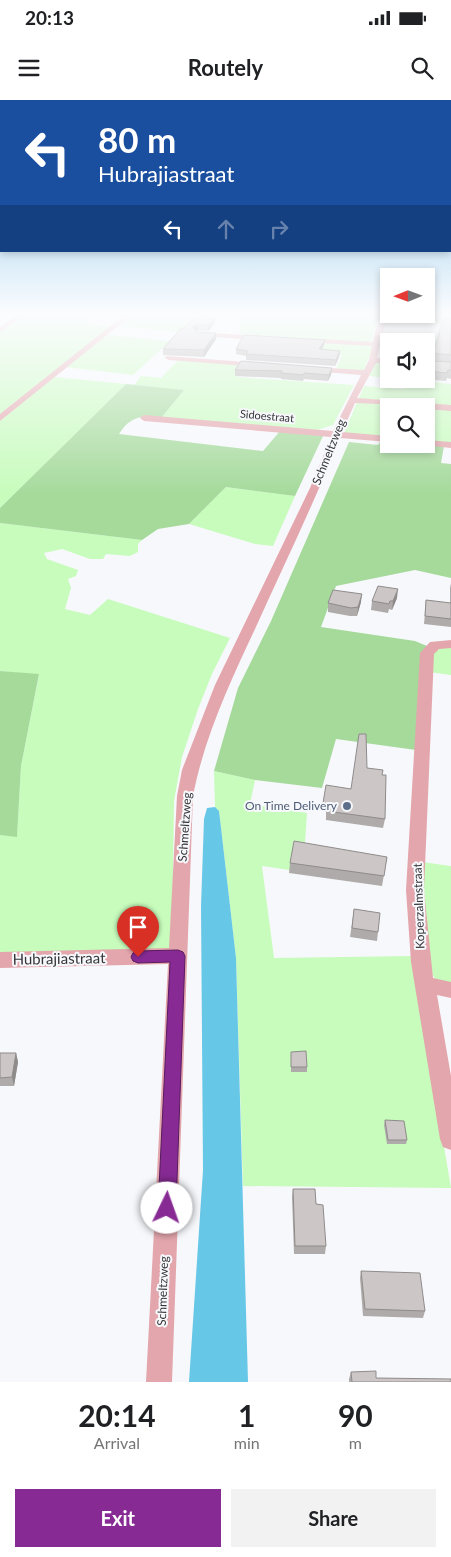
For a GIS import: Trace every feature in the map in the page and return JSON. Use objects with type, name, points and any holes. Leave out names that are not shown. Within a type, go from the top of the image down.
[{"type":"street","points":[[0,418],[54,375]]},
{"type":"street","name":"Schmeltzweg","points":[[159,1382],[185,796],[190,770],[222,684],[282,561],[352,400],[367,375]]},
{"type":"street","points":[[352,400],[451,408]]},
{"type":"street","name":"Sidoestraat","points":[[144,418],[380,438]]},
{"type":"street","points":[[435,444],[451,445]]},
{"type":"street","name":"Koperzalmstraat","points":[[443,644],[427,653],[415,890],[421,962],[451,1139]]},
{"type":"street","name":"Hubrajiastraat","points":[[0,960],[178,956]]},
{"type":"street","points":[[426,985],[451,990]]},
{"type":"green space","points":[[0,375],[50,375],[0,414]]},
{"type":"green space","points":[[164,375],[238,375],[237,377],[354,385],[333,425],[317,430],[161,418],[184,390],[134,385],[141,376],[161,378]]},
{"type":"green space","points":[[380,375],[380,377],[369,376]]},
{"type":"green space","points":[[54,377],[126,384],[0,508],[0,421]]},
{"type":"green space","points":[[435,382],[451,384],[451,443],[435,442],[435,398],[380,398],[380,437],[344,433],[364,386],[403,389],[435,388]]},
{"type":"green space","points":[[126,384],[184,390],[161,418],[137,418],[128,423],[119,434],[263,451],[280,431],[323,436],[295,496],[226,487],[189,524],[158,529],[142,540],[0,523],[0,508]]},
{"type":"green space","points":[[349,442],[378,445],[380,442],[380,453],[435,453],[435,446],[444,446],[441,463],[451,464],[451,578],[415,570],[336,586],[321,627],[415,641],[427,646],[416,750],[336,739],[322,788],[255,780],[214,771],[238,688],[271,621]]},
{"type":"green space","points":[[226,487],[295,496],[273,546],[255,544],[189,524]]},
{"type":"green space","points":[[0,523],[142,540],[138,544],[138,552],[130,556],[106,554],[103,559],[90,559],[62,549],[44,553],[47,559],[78,570],[76,576],[68,579],[71,588],[65,609],[90,615],[108,599],[230,638],[212,674],[182,757],[174,801],[172,946],[168,951],[0,954],[0,835],[17,836],[21,766],[39,675],[0,671]]},
{"type":"green space","points":[[451,646],[451,675],[429,672],[431,655],[441,647]]},
{"type":"green space","points":[[0,671],[39,674],[21,766],[17,837],[0,835]]},
{"type":"green space","points":[[214,771],[255,780],[250,804],[307,813],[303,872],[262,866],[274,958],[412,956],[451,1188],[243,1186],[236,958],[219,811],[215,807]]},
{"type":"green space","points":[[422,862],[451,866],[451,986],[435,979],[429,968]]},
{"type":"water","points":[[215,807],[219,811],[236,958],[248,1382],[189,1382],[203,1170],[201,906],[204,819],[207,808]]},
{"type":"building","points":[[378,586],[398,589],[393,601],[390,601],[389,604],[372,601]]},
{"type":"building","points":[[333,590],[362,594],[358,607],[351,608],[328,603]]},
{"type":"building","points":[[426,600],[451,603],[451,619],[425,616]]},
{"type":"building","points":[[359,734],[366,734],[367,768],[383,770],[382,775],[386,775],[385,819],[326,811],[327,803],[323,803],[326,785],[351,789]]},
{"type":"building","points":[[294,841],[387,857],[384,876],[290,863]]},
{"type":"building","points":[[354,909],[380,913],[378,932],[352,928]]},
{"type":"building","points":[[306,1051],[307,1067],[291,1067],[291,1052]]},
{"type":"building","points":[[0,1053],[16,1053],[12,1077],[0,1078]]},
{"type":"building","points":[[385,1120],[404,1121],[407,1140],[388,1140]]},
{"type":"building","points":[[293,1189],[315,1189],[316,1204],[323,1205],[326,1246],[295,1246]]},
{"type":"building","points":[[361,1271],[420,1273],[425,1311],[365,1309]]},
{"type":"building","points":[[376,1371],[376,1378],[451,1379],[451,1382],[352,1382],[351,1372]]},
{"type":"place","name":"On Time Delivery","points":[[347,806]]},
{"type":"route","points":[[138,957],[178,956],[167,1208]]}]
